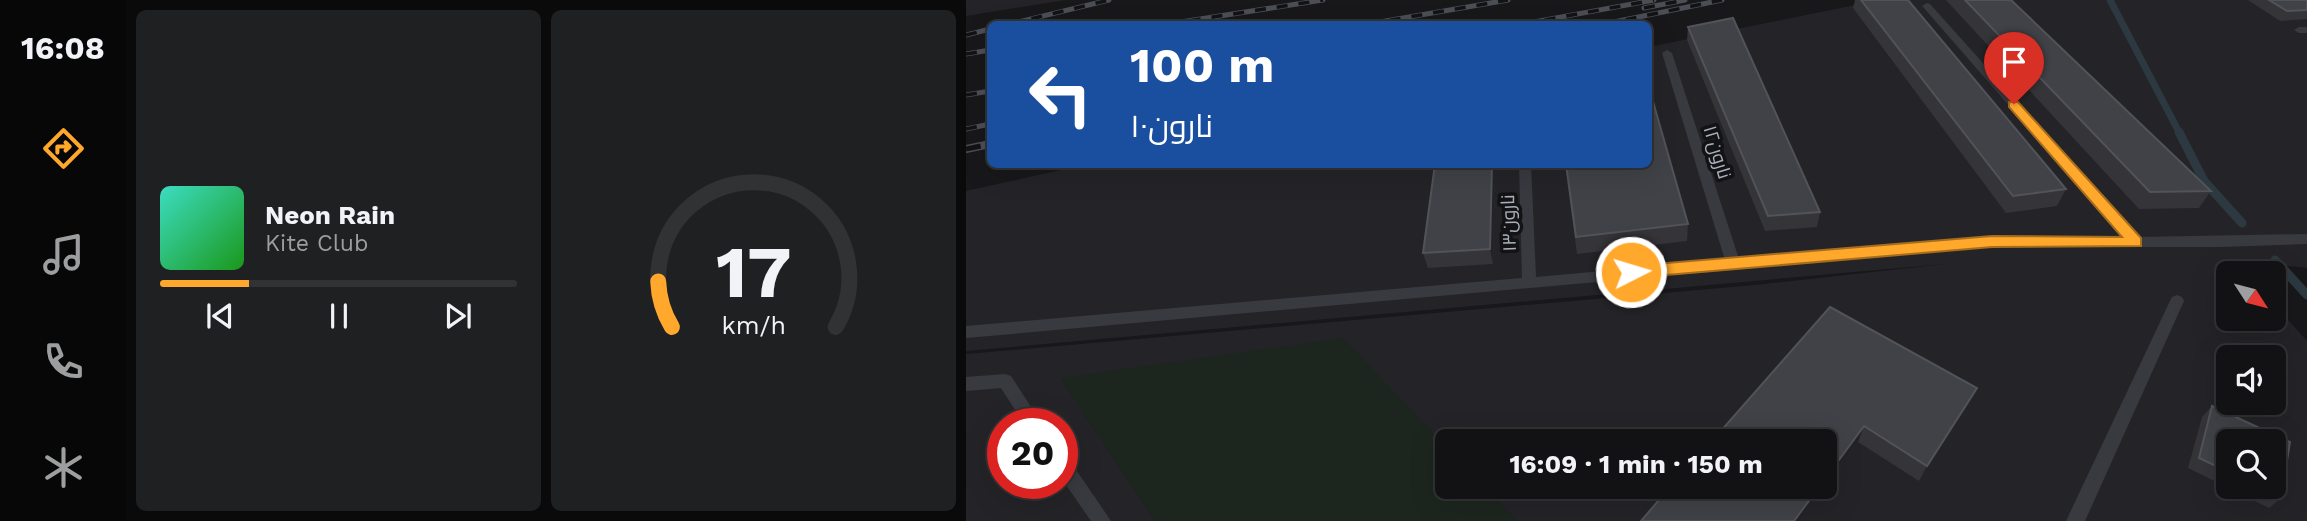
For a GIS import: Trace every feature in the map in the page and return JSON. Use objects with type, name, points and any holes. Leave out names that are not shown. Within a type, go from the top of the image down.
[{"type":"lane","points":[[1927,6],[2135,242]]},
{"type":"lane","name":"نارون۱۲","points":[[1667,53],[1733,264]]},
{"type":"lane","name":"نارون۱۳","points":[[1525,168],[1529,281]]},
{"type":"lane","points":[[966,331],[1992,242],[2307,239]]},
{"type":"lane","points":[[2076,521],[2177,301]]},
{"type":"lane","points":[[966,384],[1005,381],[1023,408]]},
{"type":"lane","points":[[1078,487],[1102,521]]},
{"type":"shaded area","points":[[966,0],[1065,0],[966,16]]},
{"type":"shaded area","points":[[1880,0],[2307,0],[2307,268],[2286,266],[2286,261],[2216,261],[2216,331],[2286,331],[2286,318],[2307,341],[2307,521],[966,521],[966,354],[1755,285],[1945,264],[966,351],[966,191],[1070,168],[1652,168],[1652,46]]},
{"type":"shaded area","points":[[1343,338],[1435,434],[1435,499],[1497,499],[1518,521],[1154,521],[1060,378]]},
{"type":"building","points":[[1861,0],[1908,0],[2066,189],[2013,196]]},
{"type":"building","points":[[1965,0],[2011,0],[2211,191],[2150,192]]},
{"type":"building","points":[[2269,0],[2307,0],[2307,10],[2287,11]]},
{"type":"building","points":[[1733,18],[1820,212],[1768,216],[1688,27]]},
{"type":"building","points":[[1652,98],[1688,224],[1576,237],[1567,168],[1652,168]]},
{"type":"building","points":[[1434,168],[1492,168],[1490,249],[1423,253]]},
{"type":"building","points":[[1830,307],[1977,388],[1927,466],[1864,426],[1837,463],[1837,429],[1723,429]]},
{"type":"building","points":[[2212,406],[2216,408],[2216,415],[2232,415],[2262,429],[2216,429],[2216,466],[2199,458]]},
{"type":"building","points":[[2286,440],[2290,442],[2286,467]]},
{"type":"building","points":[[1660,499],[1810,499],[1794,521],[1641,521]]},
{"type":"waterway","points":[[2110,0],[2180,134]]},
{"type":"waterway","points":[[2179,132],[2204,181],[2242,223]]},
{"type":"waterway","points":[[2275,260],[2307,295]]},
{"type":"railway","points":[[1022,21],[1109,0]]},
{"type":"railway","points":[[1187,21],[1323,0]]},
{"type":"railway","points":[[1386,21],[1508,0]]},
{"type":"railway","points":[[1539,21],[1654,0]]},
{"type":"railway","points":[[1644,8],[1685,0]]},
{"type":"railway","points":[[1619,21],[1722,0]]},
{"type":"railway","points":[[966,35],[987,30]]},
{"type":"railway","points":[[966,54],[987,50]]},
{"type":"railway","points":[[966,95],[987,92]]},
{"type":"railway","points":[[966,129],[987,125]]},
{"type":"railway","points":[[966,149],[987,145]]},
{"type":"route","points":[[1631,272],[1992,242],[2135,242],[2014,104]]}]
